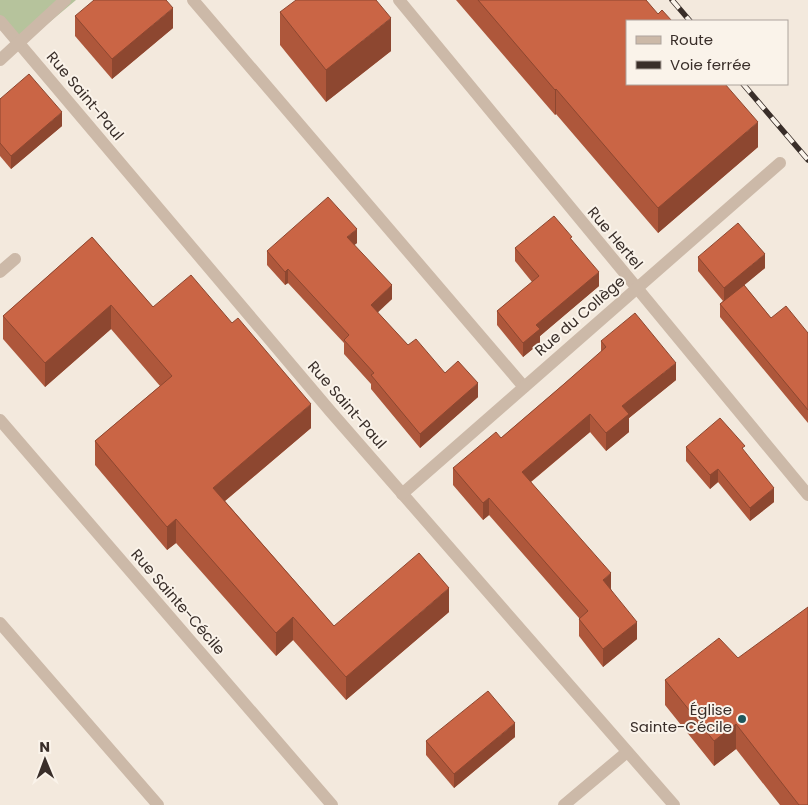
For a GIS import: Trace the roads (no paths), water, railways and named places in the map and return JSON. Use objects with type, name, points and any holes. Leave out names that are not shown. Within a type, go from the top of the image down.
[{"type":"street","points":[[0,60],[64,0]]},
{"type":"street","points":[[193,0],[524,387]]},
{"type":"street","name":"Rue Hertel","points":[[398,0],[808,495]]},
{"type":"street","name":"Rue Saint-Paul","points":[[0,21],[402,494],[674,805]]},
{"type":"street","name":"Rue du Collège","points":[[402,494],[780,163]]},
{"type":"street","points":[[0,272],[15,260]]},
{"type":"street","name":"Rue Sainte-Cécile","points":[[0,420],[332,805]]},
{"type":"street","points":[[0,623],[158,805]]},
{"type":"street","points":[[564,805],[627,752]]},
{"type":"railway","points":[[672,0],[689,20]]},
{"type":"railway","points":[[744,85],[808,160]]},
{"type":"place","name":"Église Sainte-Cécile","points":[[742,719]]}]
